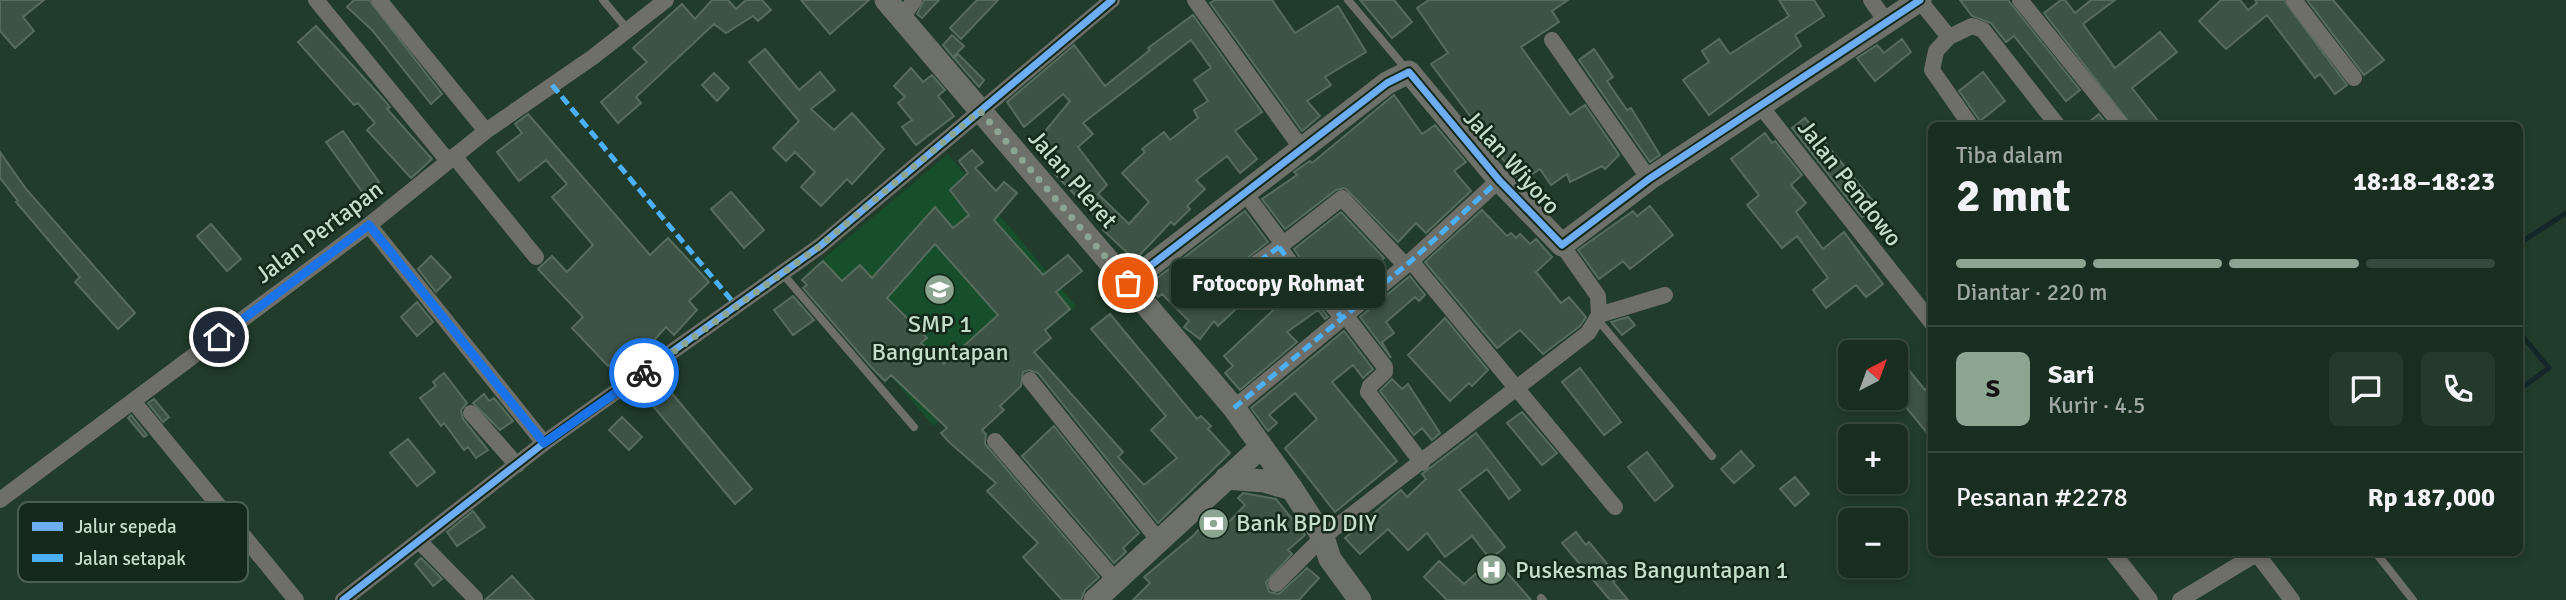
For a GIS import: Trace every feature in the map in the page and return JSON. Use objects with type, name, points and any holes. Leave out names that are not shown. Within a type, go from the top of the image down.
[{"type":"street","points":[[316,0],[536,257]]},
{"type":"street","points":[[379,0],[486,131]]},
{"type":"street","name":"Jalan Pertapan","points":[[0,500],[369,225],[486,131],[629,30],[666,0]]},
{"type":"street","name":"Jalan Pleret","points":[[886,0],[908,9],[980,111],[1234,408],[1292,489],[1323,537],[1330,559],[1360,600]]},
{"type":"street","points":[[1195,0],[1302,149]]},
{"type":"street","points":[[1871,0],[1886,21]]},
{"type":"street","points":[[1919,0],[1949,37]]},
{"type":"street","name":"Jalan Wiyoro","points":[[1409,72],[1499,180],[1562,245],[1649,179],[1919,0]]},
{"type":"street","points":[[2020,0],[2119,122]]},
{"type":"street","points":[[2294,0],[2354,78]]},
{"type":"street","points":[[343,600],[544,443],[820,246],[1106,2]]},
{"type":"street","points":[[1968,122],[1932,70],[1936,51],[1949,37],[1972,26],[1983,30],[2056,122]]},
{"type":"street","points":[[1552,40],[1649,179]]},
{"type":"street","points":[[1128,283],[1387,83],[1409,72]]},
{"type":"street","name":"Jalan Pendowo","points":[[1759,104],[1928,318]]},
{"type":"street","points":[[1234,408],[1408,263],[1499,180]]},
{"type":"street","points":[[1245,193],[1296,270],[1308,274],[1386,369],[1370,386],[1368,392],[1422,463]]},
{"type":"street","points":[[1247,270],[1342,198],[1408,263],[1615,507]]},
{"type":"street","points":[[369,225],[544,443]]},
{"type":"street","points":[[1276,584],[1323,537],[1588,333],[1598,317],[1598,296],[1562,245]]},
{"type":"street","points":[[1598,317],[1665,295]]},
{"type":"street","points":[[1030,380],[1160,542]]},
{"type":"street","points":[[134,401],[216,502]]},
{"type":"street","points":[[471,413],[517,465]]},
{"type":"street","points":[[995,441],[1115,581]]},
{"type":"street","points":[[1095,600],[1261,447]]},
{"type":"street","points":[[1226,478],[1264,481],[1292,489]]},
{"type":"street","points":[[248,541],[296,600]]},
{"type":"street","points":[[419,541],[475,598]]},
{"type":"street","points":[[2115,556],[2150,600]]},
{"type":"street","points":[[2180,600],[2252,556]]},
{"type":"street","points":[[2259,556],[2292,600]]},
{"type":"lane","points":[[603,0],[629,30]]},
{"type":"lane","points":[[1348,0],[1409,72]]},
{"type":"lane","points":[[782,274],[914,427]]},
{"type":"lane","points":[[1598,317],[1712,456]]},
{"type":"lane","points":[[2378,556],[2413,600]]},
{"type":"shaded area","name":"SMP 1 Banguntapan","points":[[948,154],[1076,306],[933,426],[805,274]]},
{"type":"building","points":[[0,0],[44,0],[23,17],[34,31],[15,48],[0,31]]},
{"type":"building","points":[[354,0],[369,0],[442,94],[431,104],[372,30],[347,7]]},
{"type":"building","points":[[712,0],[728,0],[736,9],[746,0],[762,0],[771,10],[758,21],[753,16],[726,33],[714,24],[636,97],[641,103],[618,123],[601,102],[647,62],[633,48],[682,4],[695,19]]},
{"type":"building","points":[[801,0],[869,0],[830,34]]},
{"type":"building","points":[[924,0],[939,0],[922,18],[917,14]]},
{"type":"building","points":[[977,0],[998,0],[961,39],[950,28]]},
{"type":"building","points":[[1215,0],[1272,0],[1295,33],[1338,6],[1366,52],[1325,77],[1331,85],[1307,101],[1320,116],[1302,131],[1210,3]]},
{"type":"building","points":[[1360,0],[1394,0],[1412,22],[1392,38]]},
{"type":"building","points":[[1429,0],[1568,0],[1552,11],[1559,22],[1521,47],[1570,115],[1585,105],[1619,155],[1605,169],[1602,166],[1570,182],[1567,174],[1551,185],[1540,169],[1520,182],[1431,64],[1448,53],[1417,8]]},
{"type":"building","points":[[1779,0],[1814,0],[1824,16],[1795,35],[1801,46],[1709,115],[1683,80],[1709,62],[1702,51],[1719,39],[1730,54],[1789,16]]},
{"type":"building","points":[[1960,0],[2008,0],[2080,90],[2066,101],[2014,36],[2006,42],[1991,23],[1972,16]]},
{"type":"building","points":[[2061,0],[2065,0],[2075,13],[2091,0],[2115,0],[2083,24],[2115,68],[2160,32],[2177,52],[2132,88],[2159,122],[2129,122],[2044,13]]},
{"type":"building","points":[[2221,0],[2240,0],[2248,10],[2257,3],[2255,0],[2284,0],[2347,85],[2335,94],[2320,74],[2315,78],[2267,15],[2226,49],[2199,21]]},
{"type":"building","points":[[2307,0],[2333,0],[2384,60],[2364,75]]},
{"type":"building","points":[[1193,15],[1262,112],[1235,131],[1257,159],[1240,173],[1227,156],[1196,180],[1205,189],[1187,206],[1190,209],[1174,225],[1171,222],[1135,260],[1103,230],[1106,227],[1056,175],[1061,171],[1037,141],[1070,101],[1063,94],[1024,127],[1007,102],[1074,45],[1105,86],[1150,50],[1148,48]],"holes":[[[1191,40],[1211,68],[1194,80],[1208,101],[1194,110],[1198,118],[1170,140],[1164,132],[1142,149],[1145,152],[1122,173],[1149,202],[1129,224],[1098,194],[1107,185],[1078,147],[1093,134],[1083,123]]]},
{"type":"building","points":[[316,26],[377,92],[390,107],[387,109],[432,159],[411,178],[367,130],[375,123],[358,103],[354,105],[298,42]]},
{"type":"building","points":[[952,35],[964,46],[953,57],[943,45]]},
{"type":"building","points":[[1902,39],[1911,52],[1875,81],[1857,58],[1877,45],[1884,53]]},
{"type":"building","points":[[765,49],[799,90],[820,72],[835,90],[811,109],[834,130],[852,113],[884,149],[852,184],[847,179],[821,206],[801,187],[815,172],[795,152],[786,161],[773,148],[799,121],[749,62]]},
{"type":"building","points":[[1594,49],[1613,77],[1607,81],[1627,110],[1631,108],[1660,155],[1650,162],[1579,60]]},
{"type":"building","points":[[958,54],[984,80],[979,87],[954,58]]},
{"type":"building","points":[[911,68],[923,82],[932,75],[945,90],[938,96],[954,116],[916,145],[902,127],[912,120],[898,103],[905,97],[894,86]]},
{"type":"building","points":[[1983,72],[2005,101],[1980,121],[1959,91]]},
{"type":"building","points":[[714,73],[729,88],[717,101],[702,85]]},
{"type":"building","points":[[1394,95],[1422,134],[1435,125],[1466,162],[1454,171],[1471,191],[1426,233],[1416,223],[1398,242],[1345,188],[1336,190],[1285,229],[1262,199],[1297,175],[1294,172],[1310,161],[1312,163]]},
{"type":"building","points":[[528,114],[650,255],[668,238],[709,282],[689,301],[697,310],[674,335],[666,327],[647,348],[637,339],[608,366],[572,328],[583,317],[538,269],[552,256],[567,272],[593,245],[552,197],[567,184],[546,160],[519,181],[497,152],[522,133],[515,124]]},
{"type":"building","points":[[2099,114],[2105,122],[2089,122]]},
{"type":"building","points":[[1805,118],[1876,205],[1862,217],[1792,128]]},
{"type":"building","points":[[343,131],[379,182],[363,193],[326,142]]},
{"type":"building","points":[[1765,133],[1772,143],[1775,141],[1802,175],[1791,185],[1806,203],[1796,212],[1823,249],[1844,232],[1883,284],[1866,297],[1856,285],[1826,308],[1813,290],[1828,278],[1797,236],[1782,248],[1747,205],[1759,195],[1731,159]]},
{"type":"building","points":[[972,150],[983,162],[975,168],[996,191],[1004,182],[1017,193],[994,220],[1043,275],[1068,255],[1082,271],[1056,292],[1070,309],[1045,330],[1051,338],[1034,352],[1123,452],[1118,457],[1144,485],[1177,458],[1151,430],[1166,416],[1091,329],[1110,314],[1197,419],[1201,416],[1211,426],[1208,429],[1230,453],[1158,523],[1038,373],[1029,370],[1023,372],[1021,386],[1000,406],[1004,410],[982,430],[986,434],[985,444],[1099,577],[1085,590],[1081,600],[1062,600],[1023,557],[1038,543],[987,491],[996,483],[949,442],[941,433],[947,428],[891,375],[885,381],[871,367],[803,288],[807,285],[802,280],[823,261],[842,281],[860,265],[872,278],[935,207],[953,228],[969,215],[950,190],[968,173],[959,161]],"holes":[[[935,244],[998,315],[944,364],[921,343],[927,338],[887,298]]]},
{"type":"building","points":[[0,152],[26,189],[135,313],[118,329],[75,282],[80,277],[16,202],[18,201],[0,178]]},
{"type":"building","points":[[731,192],[764,230],[744,248],[711,209]]},
{"type":"building","points":[[1650,206],[1673,235],[1630,269],[1623,261],[1599,279],[1578,250],[1633,211],[1637,216]]},
{"type":"building","points":[[1482,210],[1507,236],[1511,233],[1516,238],[1520,234],[1530,244],[1536,239],[1552,257],[1536,272],[1561,303],[1569,297],[1586,317],[1580,326],[1543,354],[1520,330],[1497,348],[1425,262]]},
{"type":"building","points":[[1245,211],[1268,242],[1237,266],[1238,276],[1254,292],[1218,326],[1214,321],[1200,339],[1184,327],[1189,321],[1162,294],[1158,297],[1148,285]]},
{"type":"building","points":[[1341,212],[1384,258],[1343,302],[1316,268],[1302,261],[1294,249]]},
{"type":"building","points":[[211,224],[241,259],[227,271],[197,236]]},
{"type":"building","points":[[431,256],[451,277],[436,292],[418,269]]},
{"type":"building","points":[[1410,276],[1425,295],[1419,301],[1415,297],[1386,322],[1394,333],[1382,342],[1391,358],[1360,317]]},
{"type":"building","points":[[1296,281],[1302,283],[1328,317],[1325,319],[1318,310],[1287,332],[1297,342],[1240,390],[1225,373],[1233,366],[1224,356],[1296,289],[1291,284]]},
{"type":"building","points":[[793,296],[814,320],[793,335],[774,310]]},
{"type":"building","points":[[417,302],[433,322],[417,336],[401,317]]},
{"type":"building","points":[[1628,317],[1635,325],[1622,335],[1611,322]]},
{"type":"building","points":[[1445,318],[1488,370],[1472,386],[1469,383],[1450,401],[1408,355]]},
{"type":"building","points":[[1344,331],[1373,369],[1363,378],[1353,365],[1332,382],[1397,461],[1335,512],[1285,448],[1317,419],[1295,393],[1269,415],[1277,423],[1268,431],[1251,408]]},
{"type":"building","points":[[1580,368],[1621,422],[1604,435],[1562,382]]},
{"type":"building","points":[[1908,369],[1925,390],[1928,387],[1928,434],[1908,410]]},
{"type":"building","points":[[444,373],[467,403],[461,410],[463,419],[488,450],[476,458],[468,447],[464,450],[444,423],[441,426],[420,398],[436,386],[433,382]]},
{"type":"building","points":[[1392,379],[1402,389],[1408,384],[1440,433],[1432,440],[1422,428],[1414,435],[1380,391]]},
{"type":"building","points":[[670,391],[752,489],[735,504],[653,406]]},
{"type":"building","points":[[484,394],[489,401],[494,398],[513,421],[500,430],[473,403]]},
{"type":"building","points":[[154,399],[169,417],[163,422],[148,403]]},
{"type":"building","points":[[1522,412],[1557,453],[1542,465],[1507,423]]},
{"type":"building","points":[[131,415],[147,435],[144,437],[128,418]]},
{"type":"building","points":[[622,417],[642,437],[629,450],[609,430]]},
{"type":"building","points":[[1054,426],[1139,533],[1123,548],[1126,552],[1114,563],[1022,456]]},
{"type":"building","points":[[1476,433],[1520,490],[1509,499],[1487,469],[1459,490],[1505,547],[1490,559],[1472,536],[1445,557],[1427,533],[1408,550],[1388,529],[1360,554],[1345,538],[1401,490],[1407,497],[1426,479],[1422,474]]},
{"type":"building","points":[[408,439],[435,472],[417,486],[390,453]]},
{"type":"building","points":[[1741,451],[1754,466],[1734,483],[1721,469]]},
{"type":"building","points":[[1647,452],[1673,486],[1655,501],[1628,467]]},
{"type":"building","points":[[1795,477],[1809,494],[1795,506],[1780,489]]},
{"type":"building","points":[[1243,493],[1276,499],[1305,535],[1288,550],[1292,554],[1266,582],[1269,592],[1279,594],[1307,568],[1319,578],[1299,600],[1133,600],[1150,583],[1144,577],[1194,535],[1213,513],[1226,525],[1245,505],[1238,498]]},
{"type":"building","points":[[473,511],[485,527],[457,546],[447,532]]},
{"type":"building","points":[[1576,532],[1586,545],[1589,542],[1619,578],[1613,582],[1628,600],[1610,600],[1562,543]]},
{"type":"building","points":[[421,558],[442,579],[433,586],[415,564]]},
{"type":"building","name":"Puskesmas Banguntapan 1","points":[[1494,558],[1531,600],[1447,600],[1424,577],[1439,561],[1464,584]]},
{"type":"building","points":[[512,576],[534,600],[485,600]]},
{"type":"waterway","points":[[2523,241],[2566,213]]},
{"type":"waterway","points":[[2523,337],[2549,368],[2523,387]]},
{"type":"marked path","points":[[552,85],[738,308]]},
{"type":"marked path","points":[[1234,408],[1411,261],[1499,180]]},
{"type":"marked path","points":[[1247,270],[1283,244]]},
{"type":"marked path","points":[[1279,247],[1296,270],[1308,274],[1342,318]]},
{"type":"cycle path","points":[[343,600],[544,443],[820,246],[1112,0]]},
{"type":"cycle path","points":[[1128,283],[1387,83],[1409,72],[1499,180],[1562,245],[1649,179],[1920,0]]},
{"type":"way so far","points":[[644,373],[738,308],[820,246],[980,111],[1128,283]]},
{"type":"place","name":"Fotocopy Rohmat","points":[[1128,283]]},
{"type":"place","name":"SMP 1 Banguntapan","points":[[940,290]]},
{"type":"place","name":"Bank BPD DIY","points":[[1213,523]]},
{"type":"place","name":"Puskesmas Banguntapan 1","points":[[1492,570]]},
{"type":"route","points":[[219,337],[369,225],[544,443],[644,373]]}]
